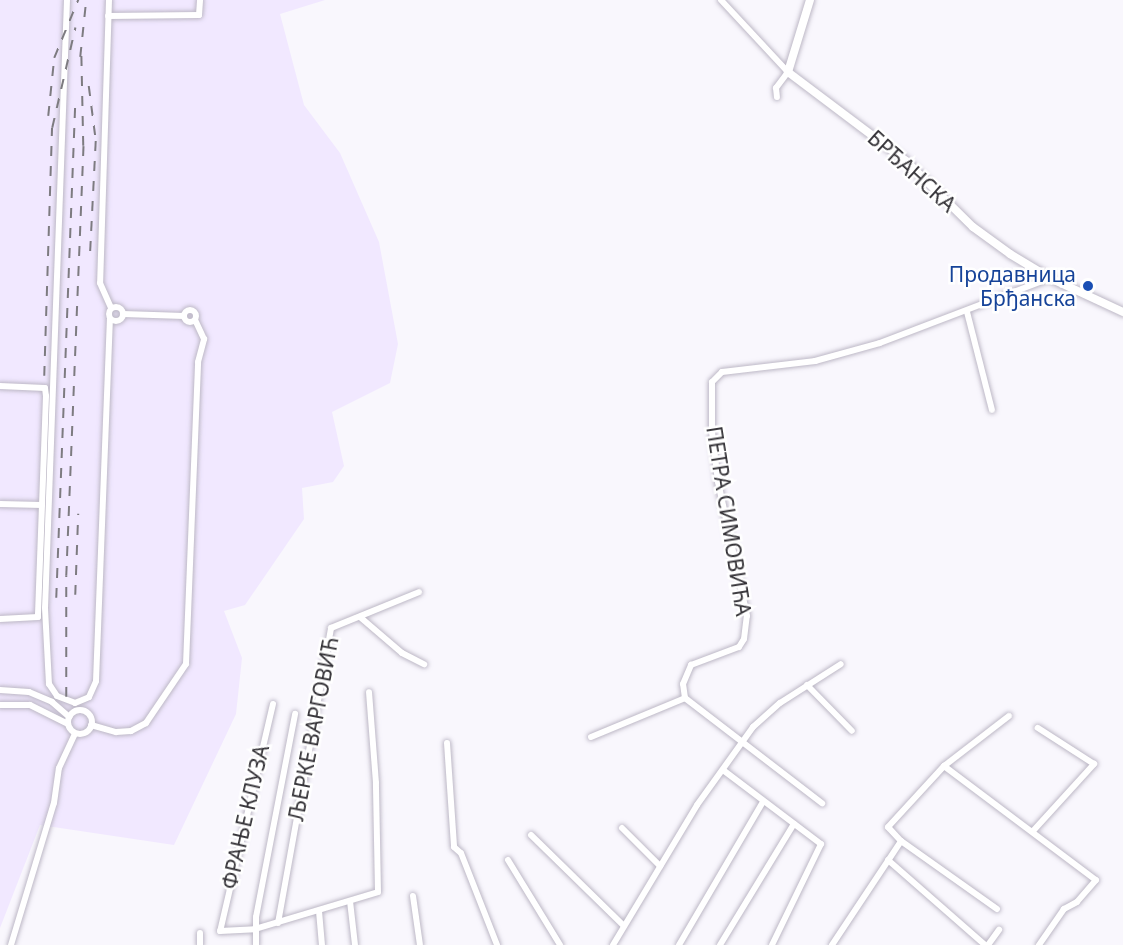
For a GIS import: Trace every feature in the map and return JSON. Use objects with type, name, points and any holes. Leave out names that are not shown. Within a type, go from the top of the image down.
[{"type":"street","points":[[67,0],[45,608],[49,684],[57,696],[75,703],[89,697],[96,681],[111,308],[100,283],[109,0]]},
{"type":"street","points":[[108,16],[200,15],[201,0]]},
{"type":"street","name":"БРЂАНСКА","points":[[721,0],[788,72],[906,161],[973,227],[1050,278],[1123,312]]},
{"type":"street","points":[[777,97],[776,88],[788,72],[810,0]]},
{"type":"street","name":"ПЕТРА СИМОВИЋА","points":[[685,698],[683,684],[691,665],[739,647],[747,616],[718,482],[712,432],[712,382],[722,372],[815,361],[869,346],[967,312],[1050,278]]},
{"type":"street","points":[[111,308],[120,307],[123,314]]},
{"type":"street","points":[[91,724],[116,732],[131,731],[146,723],[186,664],[198,362],[204,339],[192,309],[184,316],[123,314]]},
{"type":"street","points":[[967,312],[992,410]]},
{"type":"street","points":[[110,319],[119,320],[123,314]]},
{"type":"street","points":[[184,316],[187,321],[195,320]]},
{"type":"street","points":[[0,386],[45,387],[38,617],[0,619]]},
{"type":"street","points":[[0,504],[42,505]]},
{"type":"street","name":"ЉЕРКЕ ВАРГОВИЋ","points":[[278,923],[331,628],[419,592]]},
{"type":"street","points":[[360,617],[402,653],[424,664]]},
{"type":"street","points":[[613,945],[660,866],[753,727],[807,685],[841,664]]},
{"type":"street","points":[[807,685],[852,731]]},
{"type":"street","points":[[0,690],[29,692],[52,702],[69,717]]},
{"type":"street","points":[[255,929],[318,912],[378,892],[376,783],[369,692]]},
{"type":"street","points":[[591,737],[685,698],[822,803]]},
{"type":"street","name":"ФРАЊЕ КЛУЗА","points":[[255,929],[220,931],[273,704]]},
{"type":"street","points":[[0,705],[30,705],[68,724],[75,733]]},
{"type":"street","points":[[68,724],[69,717],[75,712],[86,712],[91,724],[87,732],[75,733]]},
{"type":"street","points":[[256,945],[255,929],[295,714]]},
{"type":"street","points":[[997,909],[901,842],[888,827],[944,766],[1010,716]]},
{"type":"street","points":[[1033,831],[1094,764],[1038,728]]},
{"type":"street","points":[[11,945],[54,803],[59,768],[75,733]]},
{"type":"street","points":[[447,743],[454,847],[461,853],[497,945]]},
{"type":"street","points":[[944,766],[1096,880],[1077,902],[1064,909],[1039,945]]},
{"type":"street","points":[[723,770],[821,844],[772,945]]},
{"type":"street","points":[[679,945],[763,802]]},
{"type":"street","points":[[720,945],[794,824]]},
{"type":"street","points":[[622,828],[660,866]]},
{"type":"street","points":[[531,835],[624,926]]},
{"type":"street","points":[[832,945],[901,842]]},
{"type":"street","points":[[508,860],[560,945]]},
{"type":"street","points":[[888,860],[987,945],[999,930]]},
{"type":"street","points":[[413,896],[420,945]]},
{"type":"street","points":[[350,902],[355,945]]},
{"type":"street","points":[[318,912],[322,945]]},
{"type":"street","points":[[200,933],[200,945]]},
{"type":"shaded area","points":[[0,0],[325,0],[280,14],[304,105],[340,153],[379,242],[398,344],[390,383],[332,412],[344,466],[333,482],[302,488],[304,519],[245,605],[224,611],[242,658],[236,714],[174,845],[40,825],[0,928]]},
{"type":"railway","points":[[48,116],[54,58],[78,0]]},
{"type":"railway","points":[[80,57],[86,0]]},
{"type":"railway","points":[[44,376],[52,128],[75,28]]},
{"type":"railway","points":[[66,697],[66,576],[83,146],[81,50]]},
{"type":"railway","points":[[89,86],[96,141],[90,261]]},
{"type":"railway","points":[[56,598],[75,103]]},
{"type":"railway","points":[[75,595],[78,514]]},
{"type":"place","name":"Продавница Брђанска","points":[[1088,286]]}]
